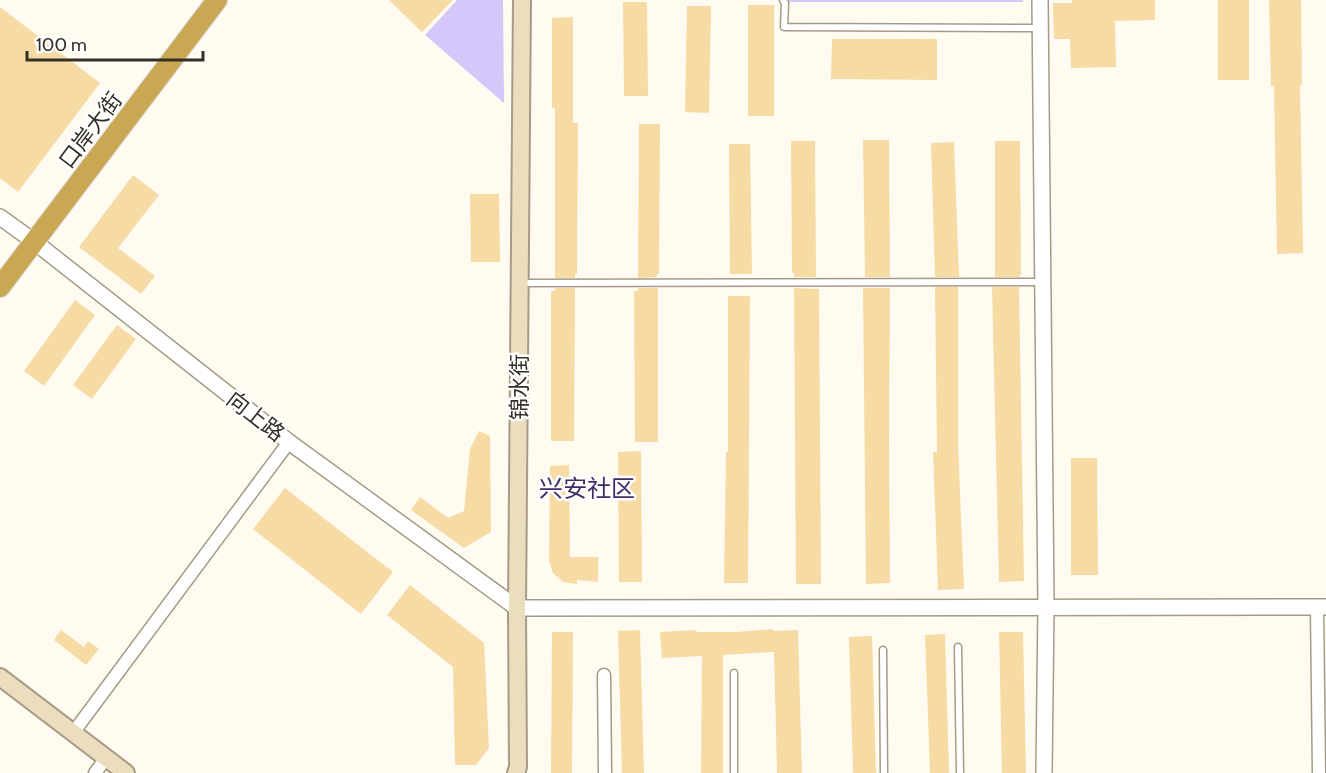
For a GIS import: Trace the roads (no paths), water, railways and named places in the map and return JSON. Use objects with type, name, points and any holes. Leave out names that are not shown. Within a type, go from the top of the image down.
[{"type":"highway","name":"口岸大街","points":[[0,287],[36,243],[217,0]]},
{"type":"main road","name":"锦水街","points":[[516,773],[518,767],[517,608],[522,0]]},
{"type":"main road","points":[[0,677],[126,773]]},
{"type":"street","points":[[1040,0],[1046,606],[1044,773]]},
{"type":"street","name":"向上路","points":[[0,217],[289,442],[517,608]]},
{"type":"street","points":[[73,733],[289,442]]},
{"type":"street","points":[[517,608],[1322,607],[1319,773]]},
{"type":"street","points":[[604,675],[605,773]]},
{"type":"street","points":[[95,773],[106,758]]},
{"type":"lane","points":[[783,0],[785,3],[784,27],[1040,28]]},
{"type":"lane","points":[[520,283],[1043,282]]},
{"type":"lane","points":[[958,647],[960,773]]},
{"type":"lane","points":[[883,650],[884,773]]},
{"type":"lane","points":[[734,673],[734,773]]},
{"type":"district","name":"兴安社区","points":[[587,489]]}]
